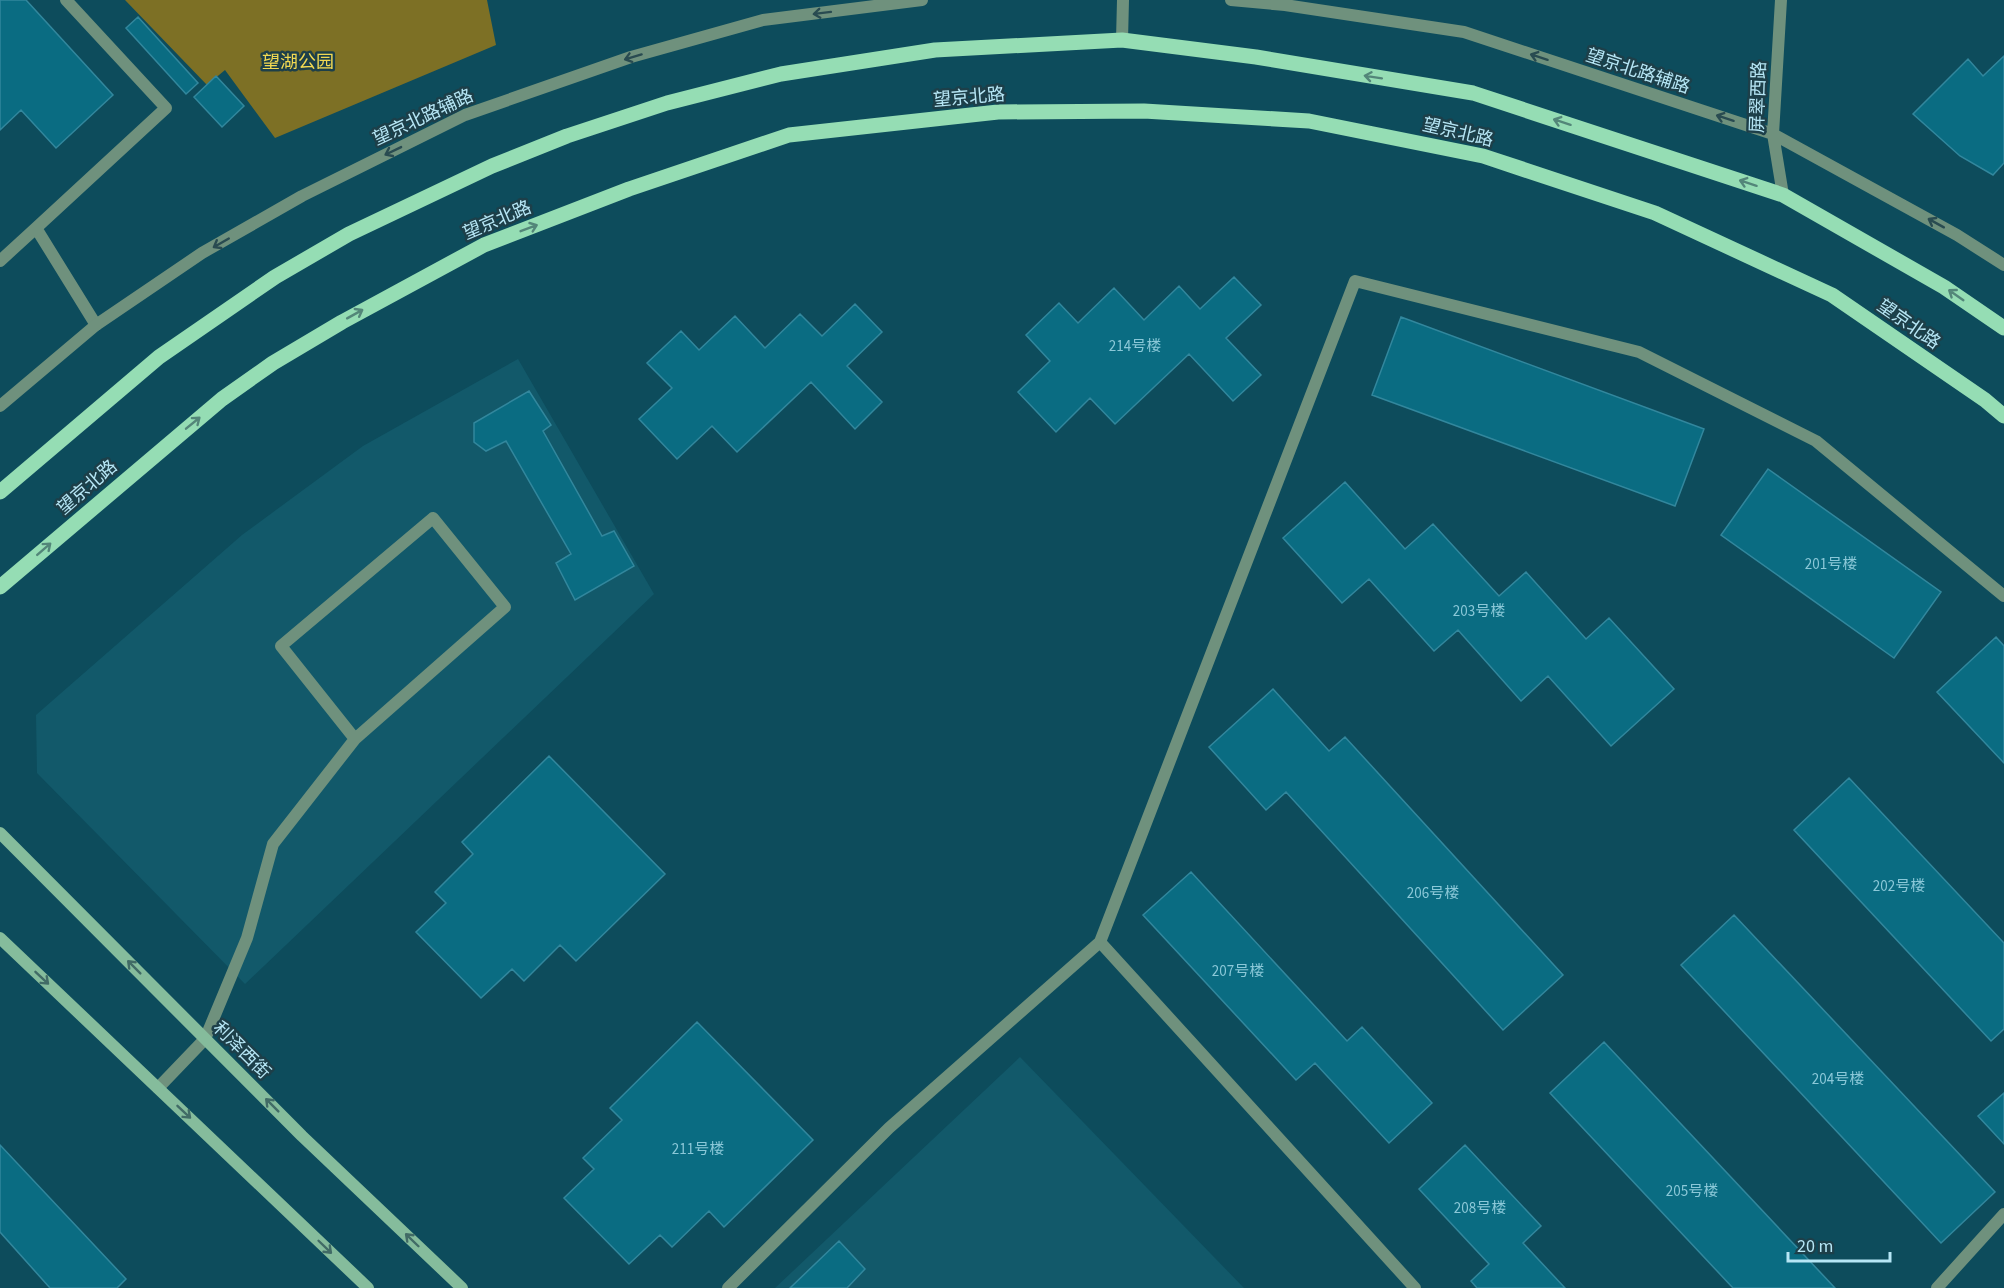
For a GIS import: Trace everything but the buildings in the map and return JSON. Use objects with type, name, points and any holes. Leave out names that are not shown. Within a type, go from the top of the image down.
[{"type":"main road","points":[[0,492],[159,357],[275,277],[349,234],[492,166],[567,136],[667,104],[781,74],[935,50],[1122,40],[1256,57],[1473,93],[1783,195],[1944,287],[2004,328]]},
{"type":"main road","name":"望京北路","points":[[0,587],[222,399],[273,363],[342,321],[484,245],[629,189],[789,135],[998,112],[1144,111],[1309,121],[1483,156],[1655,213],[1832,295],[1985,400],[2004,416]]},
{"type":"street","points":[[0,261],[166,108],[66,0]]},
{"type":"street","name":"望京北路辅路","points":[[0,406],[96,325],[202,254],[302,196],[465,115],[631,57],[763,20],[922,0]]},
{"type":"street","points":[[1122,40],[1123,0]]},
{"type":"street","name":"望京北路辅路","points":[[1231,0],[1285,5],[1464,32],[1773,134],[1957,235],[2004,265]]},
{"type":"street","name":"屏翠西路","points":[[1781,0],[1773,134],[1783,195]]},
{"type":"street","points":[[36,228],[96,325]]},
{"type":"street","points":[[728,1288],[889,1128],[1100,942],[1355,281],[1639,352],[1816,441],[2004,596]]},
{"type":"street","points":[[158,1088],[205,1039],[247,938],[273,844],[355,739],[505,607],[433,518],[281,646],[355,739]]},
{"type":"street","name":"利泽西街","points":[[0,833],[303,1136],[462,1288]]},
{"type":"street","points":[[0,938],[368,1288]]},
{"type":"street","points":[[1100,942],[1415,1288]]},
{"type":"street","points":[[1937,1288],[2004,1214]]},
{"type":"shaded area","points":[[518,359],[654,594],[245,984],[37,773],[36,715],[242,535],[363,446]]},
{"type":"shaded area","points":[[1020,1057],[1244,1288],[775,1288]]},
{"type":"green space","name":"望湖公园","points":[[125,0],[487,0],[496,45],[275,138],[225,70],[207,85]]}]
